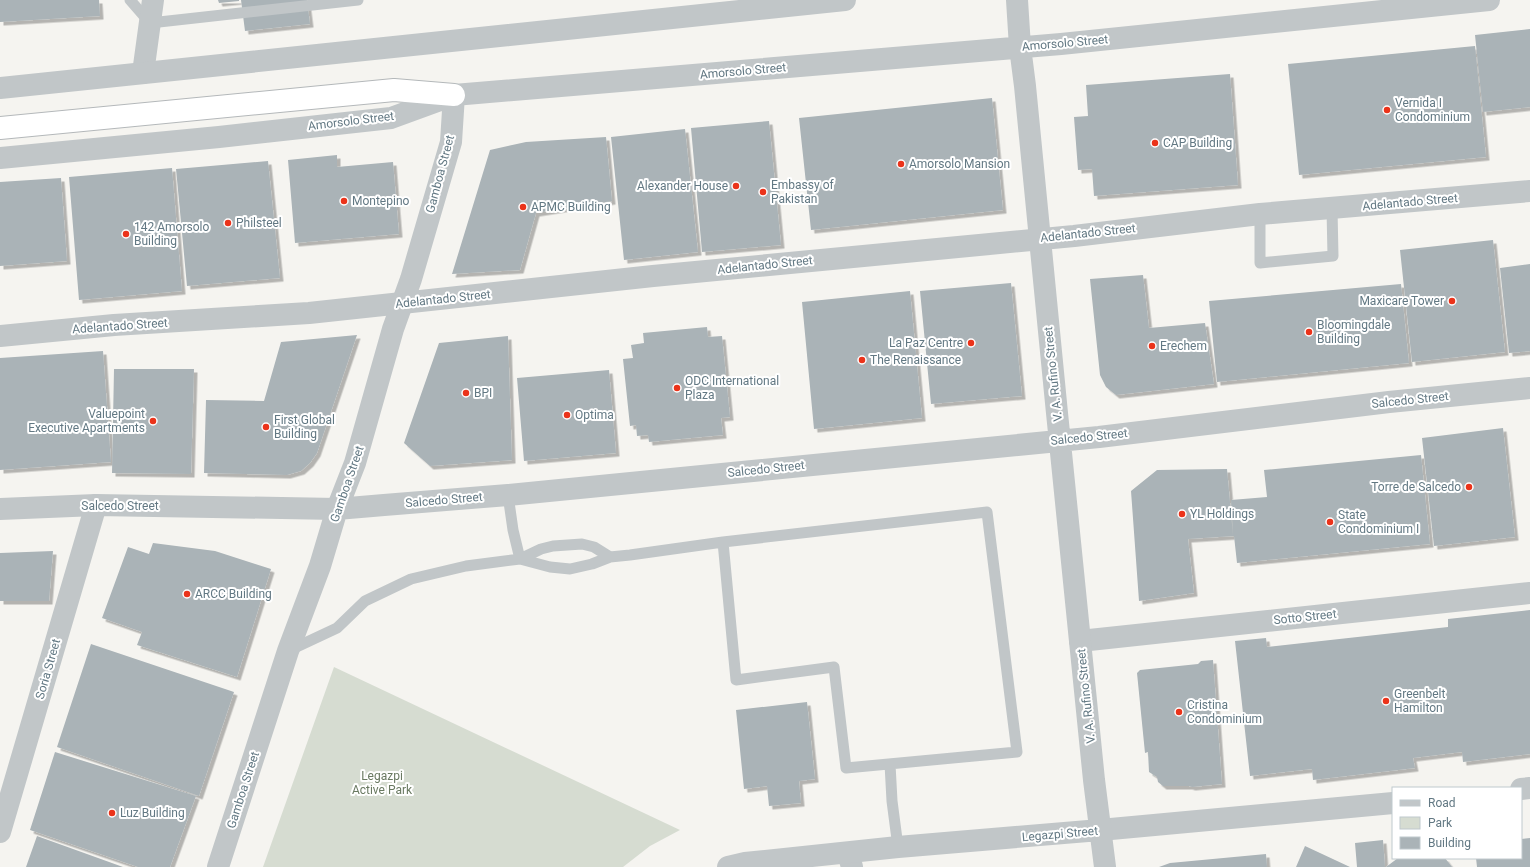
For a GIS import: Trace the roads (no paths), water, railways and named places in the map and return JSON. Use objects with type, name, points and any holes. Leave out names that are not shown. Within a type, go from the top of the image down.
[{"type":"highway","points":[[0,128],[394,90],[454,95]]},
{"type":"street","points":[[143,73],[153,0]]},
{"type":"street","points":[[0,88],[846,0]]},
{"type":"street","name":"V. A. Rufino Street","points":[[1017,0],[1020,47],[1080,641],[1105,867]]},
{"type":"street","name":"Amorsolo Street","points":[[0,158],[391,118],[454,95],[1061,44],[1489,0]]},
{"type":"street","name":"Gamboa Street","points":[[218,867],[288,651],[320,566],[337,509],[355,463],[451,142],[454,95]]},
{"type":"street","name":"Adelantado Street","points":[[0,336],[122,325],[309,313],[402,302],[1040,238],[1260,214],[1530,191]]},
{"type":"street","name":"Salcedo Street","points":[[0,509],[96,505],[337,509],[508,495],[1060,440],[1389,402],[1530,388]]},
{"type":"street","name":"Soria Street","points":[[0,832],[96,505]]},
{"type":"street","name":"Sotto Street","points":[[1080,641],[1530,593]]},
{"type":"street","name":"Legazpi Street","points":[[728,867],[745,863],[850,860],[898,848],[1392,803]]},
{"type":"lane","points":[[130,0],[150,23],[358,0]]},
{"type":"lane","points":[[1260,214],[1260,263],[1332,256],[1332,209]]},
{"type":"lane","points":[[508,495],[513,530],[520,559]]},
{"type":"lane","points":[[520,559],[550,567],[570,569],[592,564],[610,557],[723,542],[987,512],[1017,752],[846,768],[834,667],[736,680],[723,542]]},
{"type":"lane","points":[[288,651],[337,628],[365,601],[411,579],[466,566],[520,559],[547,547],[582,544],[594,547],[610,557]]},
{"type":"lane","points":[[890,764],[892,801],[898,848]]},
{"type":"place","name":"Vernida I Condominium","points":[[1387,110]]},
{"type":"place","name":"CAP Building","points":[[1155,143]]},
{"type":"place","name":"Amorsolo Mansion","points":[[901,164]]},
{"type":"place","name":"Alexander House","points":[[736,186]]},
{"type":"place","name":"Embassy of Pakistan","points":[[763,192]]},
{"type":"place","name":"Montepino","points":[[344,201]]},
{"type":"place","name":"APMC Building","points":[[523,207]]},
{"type":"place","name":"Philsteel","points":[[228,223]]},
{"type":"place","name":"142 Amorsolo Building","points":[[126,234]]},
{"type":"place","name":"Maxicare Tower","points":[[1452,301]]},
{"type":"place","name":"Bloomingdale Building","points":[[1309,332]]},
{"type":"place","name":"La Paz Centre","points":[[971,343]]},
{"type":"place","name":"Erechem","points":[[1152,346]]},
{"type":"place","name":"The Renaissance","points":[[862,360]]},
{"type":"place","name":"ODC International Plaza","points":[[677,388]]},
{"type":"place","name":"BPI","points":[[466,393]]},
{"type":"place","name":"Optima","points":[[567,415]]},
{"type":"place","name":"Valuepoint Executive Apartments","points":[[153,421]]},
{"type":"place","name":"First Global Building","points":[[266,427]]},
{"type":"place","name":"Torre de Salcedo","points":[[1469,487]]},
{"type":"place","name":"YL Holdings","points":[[1182,514]]},
{"type":"place","name":"State Condominium I","points":[[1330,522]]},
{"type":"place","name":"ARCC Building","points":[[187,594]]},
{"type":"place","name":"Greenbelt Hamilton","points":[[1386,701]]},
{"type":"place","name":"Cristina Condominium","points":[[1179,712]]},
{"type":"place","name":"Luz Building","points":[[112,813]]},
{"type":"park label","name":"Legazpi Active Park","points":[[382,783]]}]
